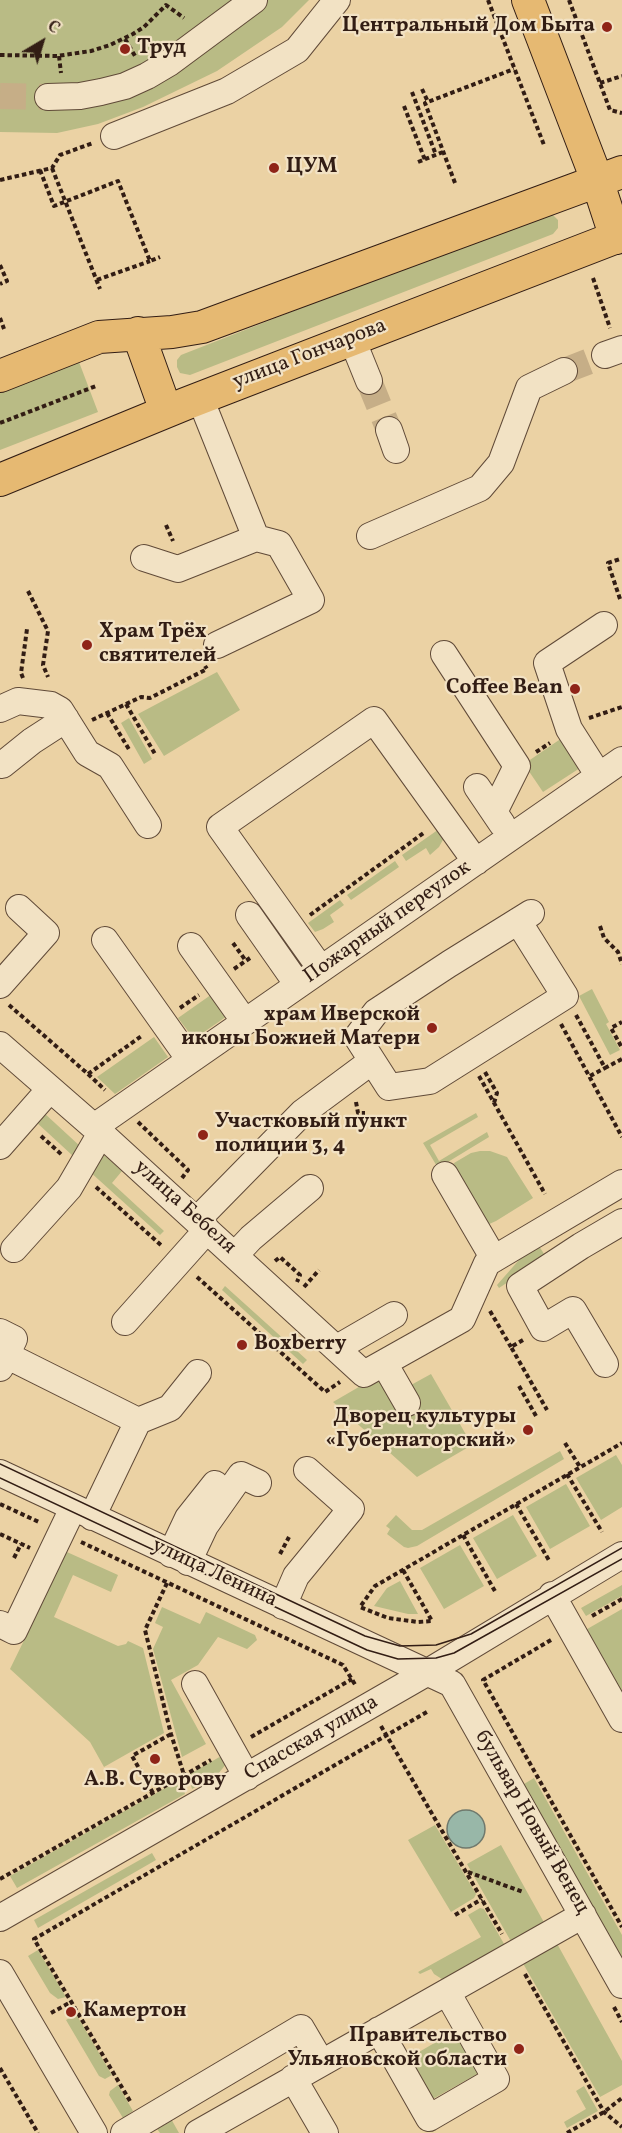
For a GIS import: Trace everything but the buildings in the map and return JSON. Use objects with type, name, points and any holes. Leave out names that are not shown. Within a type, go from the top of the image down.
[{"type":"main road","points":[[528,0],[610,176],[620,244]]},
{"type":"main road","points":[[0,376],[99,338],[202,327],[610,176]]},
{"type":"main road","name":"улица Гончарова","points":[[0,480],[166,411],[352,339],[620,244]]},
{"type":"main road","points":[[138,333],[166,411]]},
{"type":"street","points":[[48,97],[81,96],[101,92],[125,86],[147,76],[169,63],[254,0]]},
{"type":"street","points":[[114,136],[227,91],[297,50],[337,0]]},
{"type":"street","points":[[352,339],[369,381]]},
{"type":"street","points":[[370,537],[480,488],[501,463],[529,388],[564,370]]},
{"type":"street","points":[[200,398],[256,538]]},
{"type":"street","points":[[144,558],[178,569],[256,538],[279,544],[311,600],[210,653]]},
{"type":"street","points":[[599,776],[569,729],[547,663],[604,625]]},
{"type":"street","points":[[444,654],[517,766],[494,812]]},
{"type":"street","points":[[0,709],[18,701],[51,705],[60,710],[75,722],[87,753],[110,766],[148,825]]},
{"type":"street","points":[[321,969],[220,827],[374,720],[476,862]]},
{"type":"street","points":[[2,765],[32,741],[75,722]]},
{"type":"street","name":"Пожарный переулок","points":[[98,1130],[123,1107],[622,760]]},
{"type":"street","points":[[477,788],[511,837]]},
{"type":"street","points":[[0,985],[46,933],[19,908]]},
{"type":"street","points":[[249,915],[298,985]]},
{"type":"street","points":[[525,917],[565,996],[475,1062],[430,1082],[389,1087],[357,1037],[376,1012],[525,917]]},
{"type":"street","points":[[105,940],[190,1060]]},
{"type":"street","points":[[191,946],[245,1022]]},
{"type":"street","name":"улица Бебеля","points":[[0,1046],[98,1130],[337,1348],[374,1368],[407,1402]]},
{"type":"street","points":[[125,1322],[202,1225],[302,1113],[372,1061]]},
{"type":"street","points":[[0,1146],[50,1089]]},
{"type":"street","points":[[14,1249],[69,1188],[98,1130]]},
{"type":"street","points":[[445,1175],[494,1259]]},
{"type":"street","points":[[374,1368],[462,1319],[487,1263],[621,1184]]},
{"type":"street","points":[[235,1255],[251,1238],[310,1188]]},
{"type":"street","points":[[605,1364],[573,1310],[543,1328],[519,1286],[622,1222]]},
{"type":"street","points":[[337,1348],[394,1315]]},
{"type":"street","points":[[2,1352],[138,1421]]},
{"type":"street","points":[[0,1624],[14,1631],[61,1533],[83,1512],[138,1421],[170,1408],[198,1373]]},
{"type":"street","points":[[283,1606],[296,1576],[351,1509],[307,1470]]},
{"type":"street","points":[[179,1558],[188,1518],[225,1471]]},
{"type":"street","name":"улица Ленина","points":[[0,1473],[428,1672]]},
{"type":"street","points":[[179,1558],[242,1475],[258,1483]]},
{"type":"street","name":"Спасская улица","points":[[0,1918],[428,1672],[552,1595],[622,1555]]},
{"type":"street","points":[[552,1595],[622,1719]]},
{"type":"street","name":"бульвар Новый Венец","points":[[428,1672],[452,1683],[622,1984]]},
{"type":"street","points":[[195,1684],[247,1777]]},
{"type":"street","points":[[198,2133],[229,2125],[294,2078],[447,1992],[509,1945],[583,1915]]},
{"type":"street","points":[[0,1973],[94,2133]]},
{"type":"street","points":[[379,2030],[429,2118],[496,2079],[447,1992]]},
{"type":"street","points":[[133,2128],[301,2028],[321,2062]]},
{"type":"street","points":[[294,2078],[325,2133]]},
{"type":"path","points":[[488,0],[544,145]]},
{"type":"path","points":[[569,0],[610,110],[622,113]]},
{"type":"path","points":[[0,55],[57,56],[91,51],[133,34],[151,21],[166,5],[184,18]]},
{"type":"path","points":[[455,183],[425,103],[514,69]]},
{"type":"path","points":[[600,83],[622,76]]},
{"type":"path","points":[[422,88],[428,102]]},
{"type":"path","points":[[412,92],[436,155]]},
{"type":"path","points":[[404,106],[424,160]]},
{"type":"path","points":[[0,180],[52,168],[60,155],[114,136]]},
{"type":"path","points":[[418,162],[443,152]]},
{"type":"path","points":[[52,168],[100,289]]},
{"type":"path","points":[[40,170],[54,206],[118,181],[150,261]]},
{"type":"path","points":[[97,280],[160,257]]},
{"type":"path","points":[[0,265],[7,281],[0,284]]},
{"type":"path","points":[[593,278],[615,352]]},
{"type":"path","points":[[0,318],[4,329]]},
{"type":"path","points":[[0,423],[96,386]]},
{"type":"path","points":[[620,559],[608,563],[620,599]]},
{"type":"path","points":[[28,591],[48,631],[43,666],[51,682]]},
{"type":"path","points":[[27,629],[21,673],[27,687]]},
{"type":"path","points":[[75,722],[107,713],[141,697],[150,698],[207,669],[210,653]]},
{"type":"path","points":[[41,680],[48,677]]},
{"type":"path","points":[[126,704],[155,754]]},
{"type":"path","points":[[569,729],[581,721],[622,707]]},
{"type":"path","points":[[107,713],[134,758]]},
{"type":"path","points":[[600,926],[604,938],[618,952],[622,964]]},
{"type":"path","points":[[233,943],[246,961]]},
{"type":"path","points":[[565,996],[605,1068]]},
{"type":"path","points":[[621,1046],[611,1028],[622,1022]]},
{"type":"path","points":[[561,1023],[622,1137]]},
{"type":"path","points":[[590,1076],[622,1059]]},
{"type":"path","points":[[475,1062],[494,1103],[545,1194]]},
{"type":"path","points":[[475,1062],[497,1093],[494,1103]]},
{"type":"path","points":[[88,1074],[189,1170],[168,1194]]},
{"type":"path","points":[[356,1102],[358,1113],[364,1113]]},
{"type":"path","points":[[306,1285],[319,1270]]},
{"type":"path","points":[[492,1314],[547,1410]]},
{"type":"path","points":[[511,1347],[543,1328]]},
{"type":"path","points":[[519,1386],[536,1416]]},
{"type":"path","points":[[565,1443],[580,1467]]},
{"type":"path","points":[[404,1570],[432,1621],[395,1620],[360,1607],[375,1586],[622,1443]]},
{"type":"path","points":[[567,1474],[602,1532]]},
{"type":"path","points":[[0,1504],[343,1665],[361,1694]]},
{"type":"path","points":[[516,1504],[549,1562]]},
{"type":"path","points":[[0,1534],[50,1557]]},
{"type":"path","points":[[463,1535],[496,1593]]},
{"type":"path","points":[[14,1558],[21,1544]]},
{"type":"path","points":[[166,1582],[145,1630],[171,1734],[184,1775]]},
{"type":"path","points":[[0,1879],[352,1679]]},
{"type":"path","points":[[483,1680],[622,1927]]},
{"type":"path","points":[[133,2128],[71,2002],[34,1939],[427,1712]]},
{"type":"path","points":[[381,1726],[603,2112],[622,2127]]},
{"type":"path","points":[[153,1793],[132,1756],[171,1734]]},
{"type":"path","points":[[467,1872],[523,1892]]},
{"type":"path","points":[[455,1915],[482,1899]]},
{"type":"path","points":[[62,2007],[71,2002]]},
{"type":"path","points":[[0,2068],[38,2133]]},
{"type":"path","points":[[567,2133],[622,2098]]},
{"type":"green space","name":"Труд","points":[[0,0],[309,0],[282,27],[217,71],[143,107],[98,124],[57,133],[0,132]]},
{"type":"green space","points":[[544,213],[552,214],[558,220],[558,228],[553,234],[190,375],[180,373],[177,367],[177,360],[181,355]]},
{"type":"green space","points":[[79,362],[98,412],[0,450],[0,392]]},
{"type":"green space","points":[[217,672],[240,710],[164,756],[138,714]]},
{"type":"green space","points":[[129,718],[152,759],[144,764],[121,723]]},
{"type":"green space","points":[[562,738],[580,768],[543,792],[524,764]]},
{"type":"green space","points":[[442,827],[444,838],[439,847],[430,855],[426,848],[406,861],[402,855]]},
{"type":"green space","points":[[395,861],[399,867],[351,900],[347,895]]},
{"type":"green space","points":[[340,900],[344,905],[330,915],[334,922],[315,932],[308,923]]},
{"type":"green space","points":[[592,989],[609,1022],[606,1024],[620,1050],[610,1055],[579,996]]},
{"type":"green space","points":[[215,992],[230,1014],[194,1039],[178,1018]]},
{"type":"green space","points":[[154,1037],[168,1057],[115,1094],[97,1077]]},
{"type":"green space","points":[[43,1112],[81,1147],[73,1156],[35,1121]]},
{"type":"green space","points":[[476,1113],[478,1117],[430,1145],[439,1161],[487,1132],[489,1137],[438,1168],[423,1143]]},
{"type":"green space","points":[[490,1151],[507,1157],[533,1198],[487,1225],[456,1173],[454,1163],[471,1153]]},
{"type":"green space","points":[[104,1155],[122,1171],[112,1183],[164,1231],[160,1235],[89,1171]]},
{"type":"green space","points":[[539,1246],[546,1257],[499,1288],[497,1285],[526,1252]]},
{"type":"green space","points":[[225,1286],[307,1360],[303,1364],[222,1290]]},
{"type":"green space","points":[[431,1374],[472,1445],[417,1477],[333,1402],[376,1377],[399,1413],[420,1401],[411,1385]]},
{"type":"green space","points":[[560,1451],[564,1459],[417,1546],[404,1547],[387,1534],[390,1529],[386,1526],[396,1515],[412,1530],[422,1530]]},
{"type":"green space","points":[[616,1455],[622,1465],[622,1507],[601,1520],[576,1478]]},
{"type":"green space","points":[[566,1484],[590,1526],[550,1549],[526,1507]]},
{"type":"green space","points":[[513,1515],[537,1556],[497,1579],[473,1538]]},
{"type":"green space","points":[[460,1545],[484,1586],[444,1609],[420,1568]]},
{"type":"green space","points":[[58,1548],[118,1575],[111,1592],[73,1575],[54,1617],[118,1646],[128,1641],[143,1648],[164,1733],[104,1767],[90,1742],[10,1669],[32,1624]]},
{"type":"green space","points":[[400,1581],[418,1614],[374,1606],[387,1588]]},
{"type":"green space","points":[[622,1585],[622,1596],[586,1616],[581,1608]]},
{"type":"green space","points":[[162,1607],[200,1624],[206,1612],[255,1635],[257,1640],[247,1649],[218,1637],[198,1665],[171,1680],[206,1744],[182,1757],[153,1649],[163,1627],[155,1623]]},
{"type":"green space","points":[[622,1609],[622,1704],[582,1632]]},
{"type":"green space","points":[[223,1755],[227,1763],[218,1774],[192,1789],[188,1775]]},
{"type":"green space","points":[[534,1778],[622,1935],[622,1970],[519,1787]]},
{"type":"green space","points":[[181,1779],[185,1794],[17,1888],[10,1876]]},
{"type":"green space","points":[[435,1825],[476,1894],[474,1898],[451,1912],[408,1840]]},
{"type":"green space","points":[[501,1845],[546,1926],[513,1945],[467,1864]]},
{"type":"green space","points":[[152,1853],[156,1860],[38,1928],[34,1920]]},
{"type":"green space","points":[[480,1908],[484,1909],[507,1949],[445,1981],[434,1974],[431,1969],[420,1974],[418,1972],[481,1937],[468,1915]]},
{"type":"green space","points":[[555,1940],[622,2061],[622,2085],[600,2097],[521,1960]]},
{"type":"green space","points":[[38,1950],[66,1997],[58,1999],[50,1993],[28,1956]]},
{"type":"green space","points":[[76,2014],[112,2075],[105,2079],[99,2076],[66,2020]]},
{"type":"green space","points":[[455,2031],[479,2073],[431,2100],[407,2059]]},
{"type":"green space","points":[[118,2085],[133,2111],[123,2118],[109,2095],[110,2091]]},
{"type":"green space","points":[[584,2086],[598,2111],[567,2128],[564,2122],[586,2109],[576,2091]]},
{"type":"green space","points":[[170,2117],[179,2133],[160,2133],[155,2126]]},
{"type":"shaded area","points":[[466,1810],[480,1815],[485,1829],[480,1843],[466,1848],[452,1843],[447,1829],[452,1815]]},
{"type":"tunnel","points":[[0,96],[48,97]]},
{"type":"tunnel","points":[[564,371],[605,355]]},
{"type":"tunnel","points":[[369,381],[389,430]]},
{"type":"tram line","points":[[0,1464],[365,1636],[400,1646],[436,1645],[471,1634],[622,1548]]},
{"type":"tram line","points":[[0,1478],[367,1650],[398,1659],[436,1658],[454,1653],[622,1559]]},
{"type":"place","name":"Центральный Дом Быта","points":[[607,27]]},
{"type":"place","name":"Труд","points":[[125,49]]},
{"type":"place","name":"ЦУМ","points":[[274,168]]},
{"type":"place","name":"Храм Трёх святителей","points":[[87,645]]},
{"type":"place","name":"Coffee Bean","points":[[575,689]]},
{"type":"place","name":"храм Иверской иконы Божией Матери","points":[[432,1028]]},
{"type":"place","name":"Участковый пункт полиции 3, 4","points":[[203,1135]]},
{"type":"place","name":"Boxberry","points":[[242,1345]]},
{"type":"place","name":"Дворец культуры «Губернаторский»","points":[[528,1430]]},
{"type":"place","name":"А.В. Суворову","points":[[155,1759]]},
{"type":"place","name":"Камертон","points":[[71,2012]]},
{"type":"place","name":"Правительство Ульяновской области","points":[[519,2049]]}]
